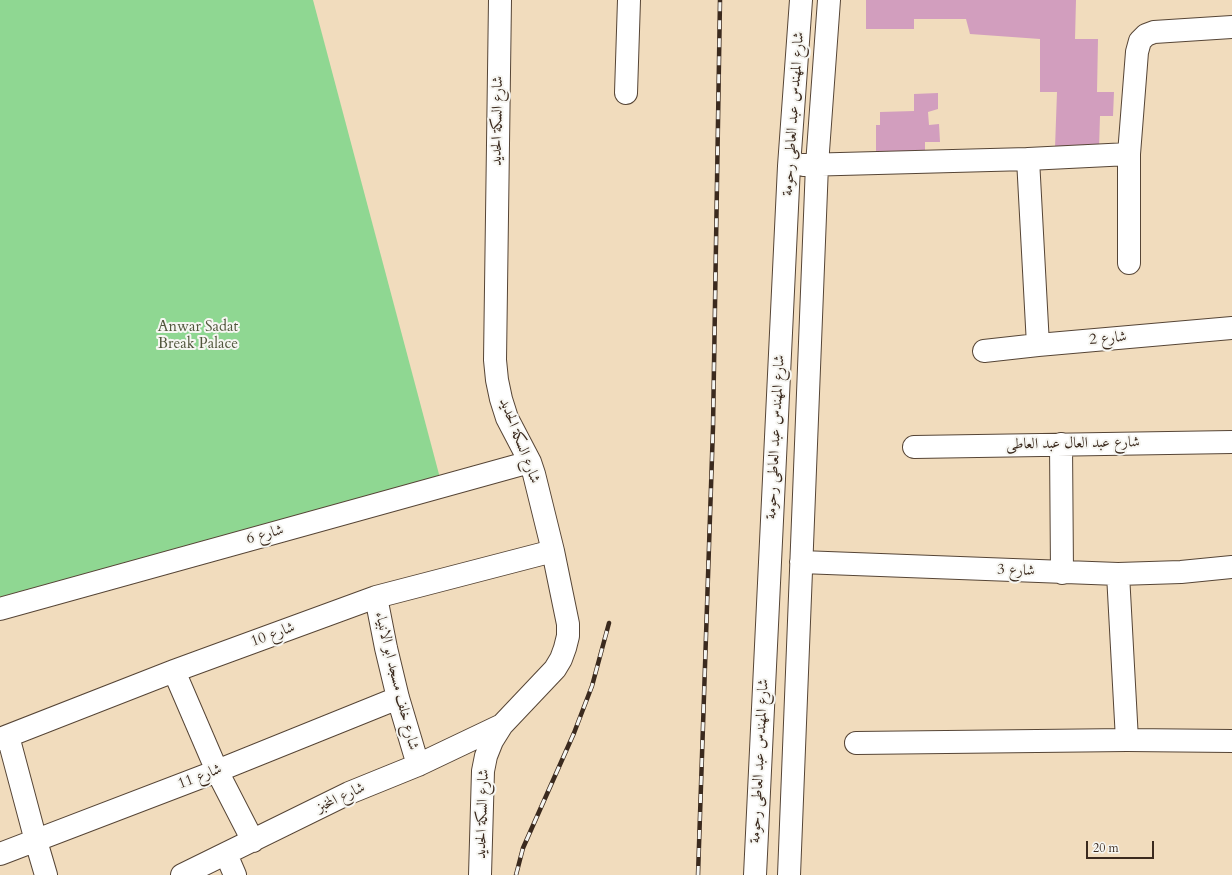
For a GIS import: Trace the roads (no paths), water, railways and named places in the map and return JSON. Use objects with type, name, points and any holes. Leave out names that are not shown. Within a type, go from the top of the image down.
[{"type":"street","name":"شارع السكة الحديد","points":[[480,875],[483,770],[486,756],[492,741],[502,726],[555,669],[566,648],[568,636],[568,624],[553,551],[530,462],[507,418],[497,380],[495,360],[500,0]]},
{"type":"street","points":[[626,93],[629,0]]},
{"type":"street","points":[[627,47],[641,0]]},
{"type":"street","name":"شارع المهندس عبد العاطى رحومة","points":[[755,875],[789,166],[801,0]]},
{"type":"street","name":"شارع المهندس عبد العاطى رحومة","points":[[789,875],[817,165],[829,0]]},
{"type":"street","points":[[1129,263],[1129,154],[1137,52],[1140,41],[1146,35],[1154,32],[1232,27]]},
{"type":"street","points":[[789,166],[1028,159],[1129,154]]},
{"type":"street","points":[[1028,159],[1038,345]]},
{"type":"street","name":"شارع 2","points":[[984,351],[1232,328]]},
{"type":"street","name":"شارع عبد العال عبد العاطى","points":[[914,447],[1232,442]]},
{"type":"street","points":[[1061,444],[1062,573]]},
{"type":"street","name":"شارع 6","points":[[0,609],[530,462]]},
{"type":"street","name":"شارع 10","points":[[4,738],[174,671],[376,598],[405,589],[553,551]]},
{"type":"street","name":"شارع 3","points":[[801,562],[1118,574],[1181,572],[1232,567]]},
{"type":"street","points":[[1118,574],[1127,740]]},
{"type":"street","name":"شارع خلف مسجد ابو الانبياء","points":[[376,598],[398,698],[418,765]]},
{"type":"street","points":[[174,671],[217,771],[253,840]]},
{"type":"street","name":"شارع 11","points":[[0,854],[217,771],[398,698]]},
{"type":"street","name":"شارع المخبز","points":[[182,875],[349,793],[418,765],[502,726]]},
{"type":"street","points":[[4,738],[46,875]]},
{"type":"street","points":[[856,743],[1127,740],[1232,741]]},
{"type":"street","points":[[226,854],[235,875]]},
{"type":"railway","points":[[698,875],[713,427],[720,0]]},
{"type":"railway","points":[[516,875],[523,848],[574,733],[592,686],[609,623]]},
{"type":"park label","name":"Anwar Sadat Break Palace","points":[[198,336]]}]
